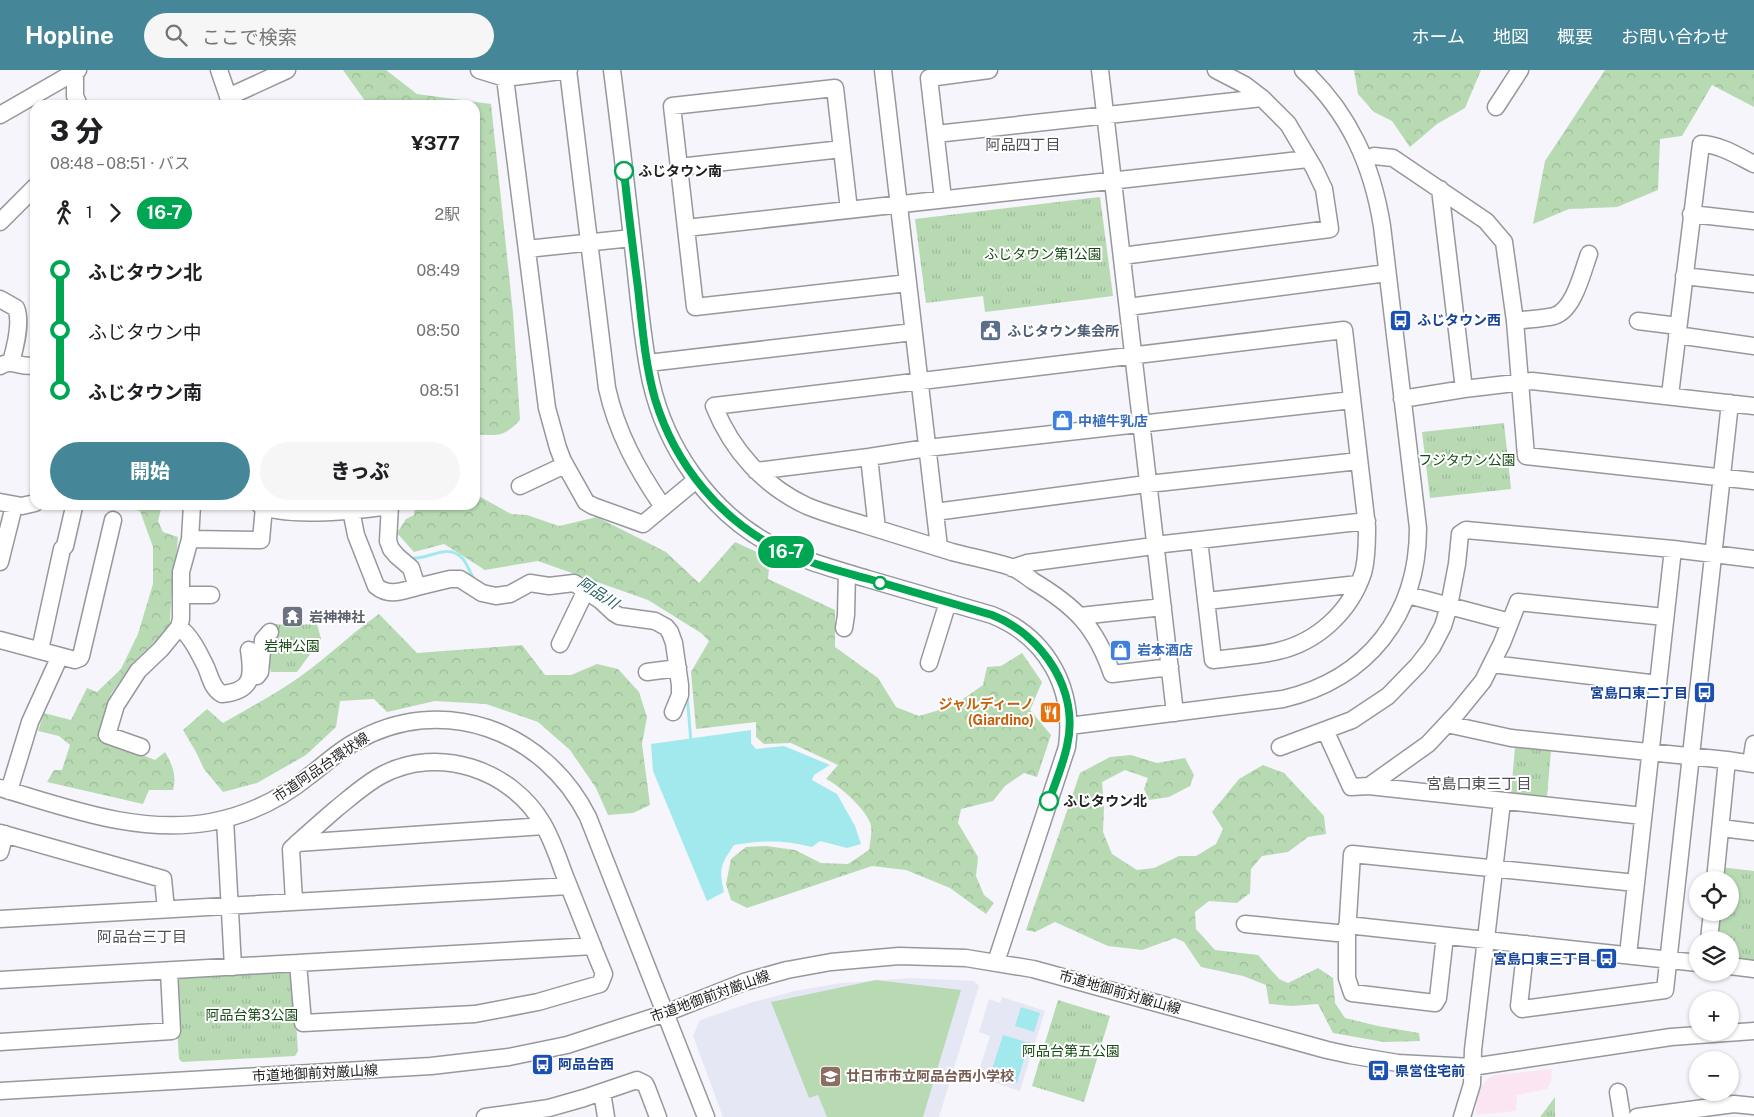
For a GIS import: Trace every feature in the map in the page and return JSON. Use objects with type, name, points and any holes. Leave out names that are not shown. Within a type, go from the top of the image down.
[{"type":"street","points":[[219,70],[232,98],[287,70]]},
{"type":"street","points":[[479,70],[505,78],[569,70],[588,242],[604,370],[611,406],[631,456],[663,507]]},
{"type":"street","points":[[612,70],[648,363],[655,400],[668,434],[696,480],[722,509],[751,532],[766,542],[800,558],[999,618],[1018,629],[1036,643],[1050,661],[1060,681],[1067,702],[1069,726],[1067,747],[996,962]]},
{"type":"street","points":[[883,70],[939,547]]},
{"type":"street","points":[[943,199],[929,78],[988,70]]},
{"type":"street","points":[[1100,70],[1175,713]]},
{"type":"street","points":[[1122,256],[1330,229],[1324,189],[1288,124],[1262,98],[1245,85],[1216,70]]},
{"type":"street","points":[[1069,726],[1283,699],[1300,695],[1331,682],[1352,669],[1372,652],[1392,625],[1408,595],[1416,562],[1418,528],[1378,199],[1365,160],[1347,124],[1332,101],[1303,70]]},
{"type":"street","points":[[1496,107],[1520,70]]},
{"type":"street","points":[[76,71],[75,96],[77,100]]},
{"type":"street","points":[[0,115],[76,71]]},
{"type":"street","points":[[505,78],[547,408],[558,448],[565,465],[586,502],[592,506],[643,524],[696,480]]},
{"type":"street","points":[[849,210],[835,88],[672,106],[695,307],[908,283]]},
{"type":"street","points":[[936,134],[1262,98]]},
{"type":"street","points":[[1670,395],[1701,144],[1707,144],[1727,151],[1754,164]]},
{"type":"street","points":[[678,167],[842,149]]},
{"type":"street","points":[[1365,160],[1374,156],[1393,158],[1486,221],[1504,242],[1515,321],[1526,456],[1754,481]]},
{"type":"street","points":[[686,228],[1308,159]]},
{"type":"street","points":[[1440,190],[1464,389]]},
{"type":"street","points":[[0,222],[30,193]]},
{"type":"street","points":[[1691,214],[1754,221]]},
{"type":"street","points":[[527,249],[632,238]]},
{"type":"street","points":[[1515,321],[1554,316],[1564,311],[1570,303],[1589,254]]},
{"type":"street","points":[[1128,307],[1387,273]]},
{"type":"street","points":[[1684,276],[1754,284]]},
{"type":"street","points":[[0,299],[16,308],[18,314],[16,341],[21,366]]},
{"type":"street","points":[[1638,321],[1754,346]]},
{"type":"street","points":[[1170,667],[1112,674],[1096,636],[1080,616],[1050,591],[1012,568],[877,529],[808,506],[780,490],[756,471],[734,445],[714,406],[1344,330],[1367,521],[1365,563],[1358,584],[1348,603],[1327,627],[1310,640],[1277,652],[1213,660],[1200,540]]},
{"type":"street","points":[[648,363],[913,332]]},
{"type":"street","points":[[1402,399],[1532,381],[1670,395],[1754,406]]},
{"type":"street","points":[[756,471],[927,448],[1352,400]]},
{"type":"street","points":[[1526,944],[1519,1006],[1522,1009],[1666,990],[1730,403]]},
{"type":"street","points":[[869,457],[877,529]]},
{"type":"street","points":[[935,512],[1148,484],[1359,461]]},
{"type":"street","points":[[520,486],[565,465]]},
{"type":"street","points":[[0,562],[7,504],[30,503]]},
{"type":"street","points":[[40,650],[62,549],[65,546],[73,510]]},
{"type":"street","points":[[141,746],[107,735],[117,702],[138,670],[161,649],[179,626],[181,619],[181,570],[190,539],[192,510]]},
{"type":"street","points":[[190,539],[261,540],[262,510]]},
{"type":"street","points":[[273,510],[279,512],[327,510]]},
{"type":"street","points":[[347,510],[372,580],[382,591],[389,593],[455,578],[465,580],[482,593],[496,596],[510,594],[530,584],[549,586],[574,583],[585,592],[597,598],[617,615],[656,621],[666,627],[672,637],[678,668],[680,695],[674,712]]},
{"type":"street","points":[[390,510],[388,541],[391,549],[411,568],[417,587]]},
{"type":"street","points":[[0,640],[75,660],[81,656],[113,520]]},
{"type":"street","points":[[1012,568],[1027,562],[1155,545],[1367,521]]},
{"type":"street","points":[[1280,747],[1352,720],[1388,696],[1403,682],[1432,646],[1443,626],[1455,579],[1460,534],[1466,530],[1673,549],[1754,559]]},
{"type":"street","points":[[1628,955],[1673,549]]},
{"type":"street","points":[[844,628],[847,573]]},
{"type":"street","points":[[1206,601],[1358,584]]},
{"type":"street","points":[[559,644],[585,592]]},
{"type":"street","points":[[181,595],[211,595]]},
{"type":"street","points":[[1408,595],[1510,622]]},
{"type":"street","points":[[930,663],[948,602]]},
{"type":"street","points":[[1369,786],[1428,744],[1483,681],[1518,602],[1665,617]]},
{"type":"street","points":[[1080,616],[1163,607]]},
{"type":"street","points":[[179,626],[192,643],[218,692],[226,693],[247,684],[252,670],[249,650]]},
{"type":"street","points":[[250,678],[259,675],[263,640],[270,632]]},
{"type":"street","points":[[5,789],[30,722],[60,656]]},
{"type":"street","points":[[1492,664],[1658,684]]},
{"type":"street","points":[[647,672],[678,668]]},
{"type":"street","name":"市道阿品台環状線","points":[[5,789],[125,822],[180,825],[225,818],[255,808],[276,798],[308,777],[354,742],[399,724],[431,720],[464,722],[480,725],[510,737],[531,749],[562,776],[588,817],[706,1117]]},
{"type":"street","points":[[1447,724],[1511,738],[1753,764],[1754,744]]},
{"type":"street","points":[[1325,730],[1351,787],[1369,786],[1643,816]]},
{"type":"street","points":[[1716,871],[1727,760]]},
{"type":"street","points":[[294,901],[290,849],[370,782],[397,768],[427,762],[458,764],[487,773],[500,780],[524,799],[534,810],[544,826],[604,974],[600,984],[538,1002],[475,1014],[303,1023],[298,963]]},
{"type":"street","points":[[1462,1117],[1472,1084],[1472,1067],[1502,802]]},
{"type":"street","points":[[225,818],[233,967]]},
{"type":"street","points":[[297,843],[544,826]]},
{"type":"street","points":[[1721,828],[1754,832]]},
{"type":"street","points":[[0,852],[3,834],[162,879],[166,909]]},
{"type":"street","points":[[1445,936],[1438,998],[1435,1003],[1352,993],[1347,978],[1347,930],[1352,854],[1636,883]]},
{"type":"street","points":[[0,919],[569,886]]},
{"type":"street","points":[[1246,924],[1445,936],[1689,962]]},
{"type":"street","points":[[0,980],[593,946]]},
{"type":"street","name":"市道地御前対厳山線","points":[[0,1091],[470,1063],[528,1054],[567,1045],[666,1013],[744,982],[787,970],[854,959],[906,956],[944,957],[996,962],[1055,974],[1350,1056],[1398,1063],[1472,1067],[1671,1037],[1754,1032]]},
{"type":"street","points":[[1739,967],[1754,969]]},
{"type":"street","points":[[0,1042],[172,1031],[168,971]]},
{"type":"street","points":[[485,1117],[549,1108],[632,1081],[641,1081],[647,1088],[658,1117]]},
{"type":"street","points":[[602,1092],[606,1117]]},
{"type":"street","points":[[1618,1092],[1622,1117]]},
{"type":"street","points":[[1637,1117],[1733,1111],[1754,1106]]},
{"type":"shaded area","name":"廿日市市立阿品台西小学校","points":[[911,978],[974,981],[979,986],[939,1117],[723,1117],[693,1036],[700,1020],[750,1003],[795,991],[841,983]]},
{"type":"shaded area","name":"廿日市市立阿品台西小学校","points":[[1002,997],[1045,1011],[1020,1091],[977,1077],[990,1036],[979,1032],[989,999],[1000,1003]]},
{"type":"shaded area","points":[[1552,1069],[1551,1082],[1547,1089],[1517,1095],[1516,1111],[1476,1115],[1477,1097],[1488,1078],[1494,1075]]},
{"type":"green space","points":[[343,70],[386,70],[417,94],[461,100],[364,100]]},
{"type":"green space","points":[[1354,70],[1481,70],[1465,108],[1437,124],[1410,147],[1392,121],[1374,112],[1358,94]]},
{"type":"green space","points":[[1605,70],[1754,70],[1754,107],[1712,85],[1682,136],[1660,139],[1658,190],[1617,207],[1569,209],[1533,224],[1545,161]]},
{"type":"green space","points":[[480,103],[491,104],[513,313],[520,420],[505,432],[480,434]]},
{"type":"green space","name":"ふじタウン第1公園","points":[[1100,197],[1113,296],[985,312],[983,296],[926,303],[915,219]]},
{"type":"green space","name":"フジタウン公園","points":[[1504,423],[1511,489],[1430,498],[1422,432]]},
{"type":"green space","points":[[480,497],[511,514],[527,515],[559,526],[597,517],[666,552],[699,583],[735,542],[770,558],[768,579],[835,610],[835,647],[878,678],[896,707],[919,716],[953,706],[983,685],[987,667],[1001,666],[1022,653],[1042,682],[1030,710],[1051,735],[1037,777],[1024,773],[1005,786],[993,801],[961,809],[958,823],[978,857],[976,876],[984,895],[994,903],[986,914],[950,888],[906,870],[872,866],[747,908],[731,900],[726,884],[731,859],[746,847],[766,846],[795,850],[821,863],[848,864],[869,850],[871,826],[869,820],[853,800],[826,779],[838,765],[791,743],[764,744],[756,737],[756,722],[696,729],[691,672],[709,641],[701,633],[648,600],[538,561],[485,570],[444,544],[414,552],[397,533],[406,519],[414,515],[414,510],[480,510]]},
{"type":"green space","points":[[137,510],[161,510],[158,521],[163,532],[178,537],[170,627],[133,663],[111,694],[99,738],[155,760],[165,752],[173,770],[173,790],[149,790],[143,804],[47,782],[54,770],[62,770],[70,745],[59,736],[38,731],[44,713],[71,720],[87,688],[97,692],[121,669],[138,634],[153,584],[153,547],[140,511]]},
{"type":"green space","points":[[379,614],[417,653],[522,645],[545,675],[571,675],[597,664],[618,669],[639,692],[647,717],[642,744],[650,805],[633,813],[608,815],[596,788],[570,750],[538,722],[486,704],[435,701],[387,712],[374,699],[340,701],[336,727],[306,755],[257,783],[223,792],[204,769],[183,730],[207,709],[223,723],[269,696],[313,667]]},
{"type":"green space","name":"岩神公園","points":[[273,624],[317,624],[321,639],[297,672],[271,672],[269,655],[273,638],[270,632]]},
{"type":"green space","points":[[1515,747],[1551,750],[1547,797],[1511,794]]},
{"type":"green space","points":[[1131,755],[1157,763],[1185,758],[1194,775],[1190,786],[1169,797],[1149,800],[1144,789],[1148,778],[1125,770],[1102,782],[1104,806],[1103,832],[1112,854],[1137,870],[1154,868],[1179,856],[1196,856],[1216,844],[1223,829],[1212,812],[1239,779],[1263,765],[1284,773],[1324,816],[1326,834],[1308,837],[1288,852],[1262,856],[1251,869],[1250,893],[1237,903],[1209,901],[1195,912],[1196,929],[1215,950],[1258,955],[1279,979],[1288,983],[1318,968],[1333,978],[1335,1003],[1345,1018],[1419,1033],[1420,1041],[1384,1042],[1333,1033],[1318,1004],[1291,1006],[1269,1004],[1266,985],[1243,976],[1201,967],[1184,942],[1175,938],[1142,950],[1108,946],[1055,922],[1035,932],[1026,930],[1080,773],[1110,757]]},
{"type":"green space","points":[[1720,867],[1754,871],[1754,961],[1739,959],[1739,931],[1714,931],[1714,921],[1739,921],[1739,871],[1720,871]]},
{"type":"green space","name":"阿品台第3公園","points":[[290,970],[293,973],[298,1051],[295,1056],[182,1062],[179,1059],[174,979],[177,976]]},
{"type":"green space","points":[[876,980],[961,990],[923,1117],[827,1117],[818,1095],[809,1098],[771,1002]]},
{"type":"green space","name":"阿品台第五公園","points":[[1058,1000],[1110,1016],[1084,1102],[1032,1086]]},
{"type":"green space","points":[[1555,1097],[1555,1117],[1540,1117]]},
{"type":"water","points":[[751,730],[751,743],[756,749],[784,746],[830,765],[814,775],[812,780],[837,794],[855,826],[861,844],[847,848],[820,841],[812,847],[773,842],[734,845],[722,867],[721,877],[724,892],[707,901],[653,771],[651,744]]},
{"type":"water","points":[[1021,1007],[1040,1013],[1034,1032],[1015,1026]]},
{"type":"water","points":[[1003,1035],[1029,1043],[1017,1083],[990,1075]]},
{"type":"waterway","name":"阿品川","points":[[410,558],[444,552],[457,554],[463,559],[475,580]]},
{"type":"waterway","name":"阿品川","points":[[687,694],[691,742]]},
{"type":"bus line","name":"16-7","points":[[624,171],[651,382],[655,400],[668,434],[686,466],[709,496],[722,509],[766,542],[817,564],[992,615],[1006,621],[1030,638],[1054,667],[1063,688],[1068,710],[1067,747],[1049,801]]},
{"type":"place","name":"ふじタウン南","points":[[624,171]]},
{"type":"place","name":"ふじタウン西","points":[[1401,320]]},
{"type":"place","name":"ふじタウン集会所","points":[[991,331]]},
{"type":"place","name":"中植牛乳店","points":[[1062,421]]},
{"type":"place","name":"岩神神社","points":[[293,617]]},
{"type":"place","name":"岩本酒店","points":[[1121,650]]},
{"type":"place","name":"宮島口東二丁目","points":[[1704,693]]},
{"type":"place","name":"ジャルディーノ (Giardino)","points":[[1050,712]]},
{"type":"place","name":"ふじタウン北","points":[[1049,801]]},
{"type":"place","name":"宮島口東三丁目","points":[[1607,959]]},
{"type":"place","name":"阿品台西","points":[[542,1064]]},
{"type":"place","name":"県営住宅前","points":[[1379,1071]]},
{"type":"place","name":"廿日市市立阿品台西小学校","points":[[830,1076]]},
{"type":"district","name":"阿品四丁目","points":[[1023,145]]},
{"type":"district","name":"宮島口東三丁目","points":[[1479,784]]},
{"type":"district","name":"阿品台三丁目","points":[[142,937]]}]
